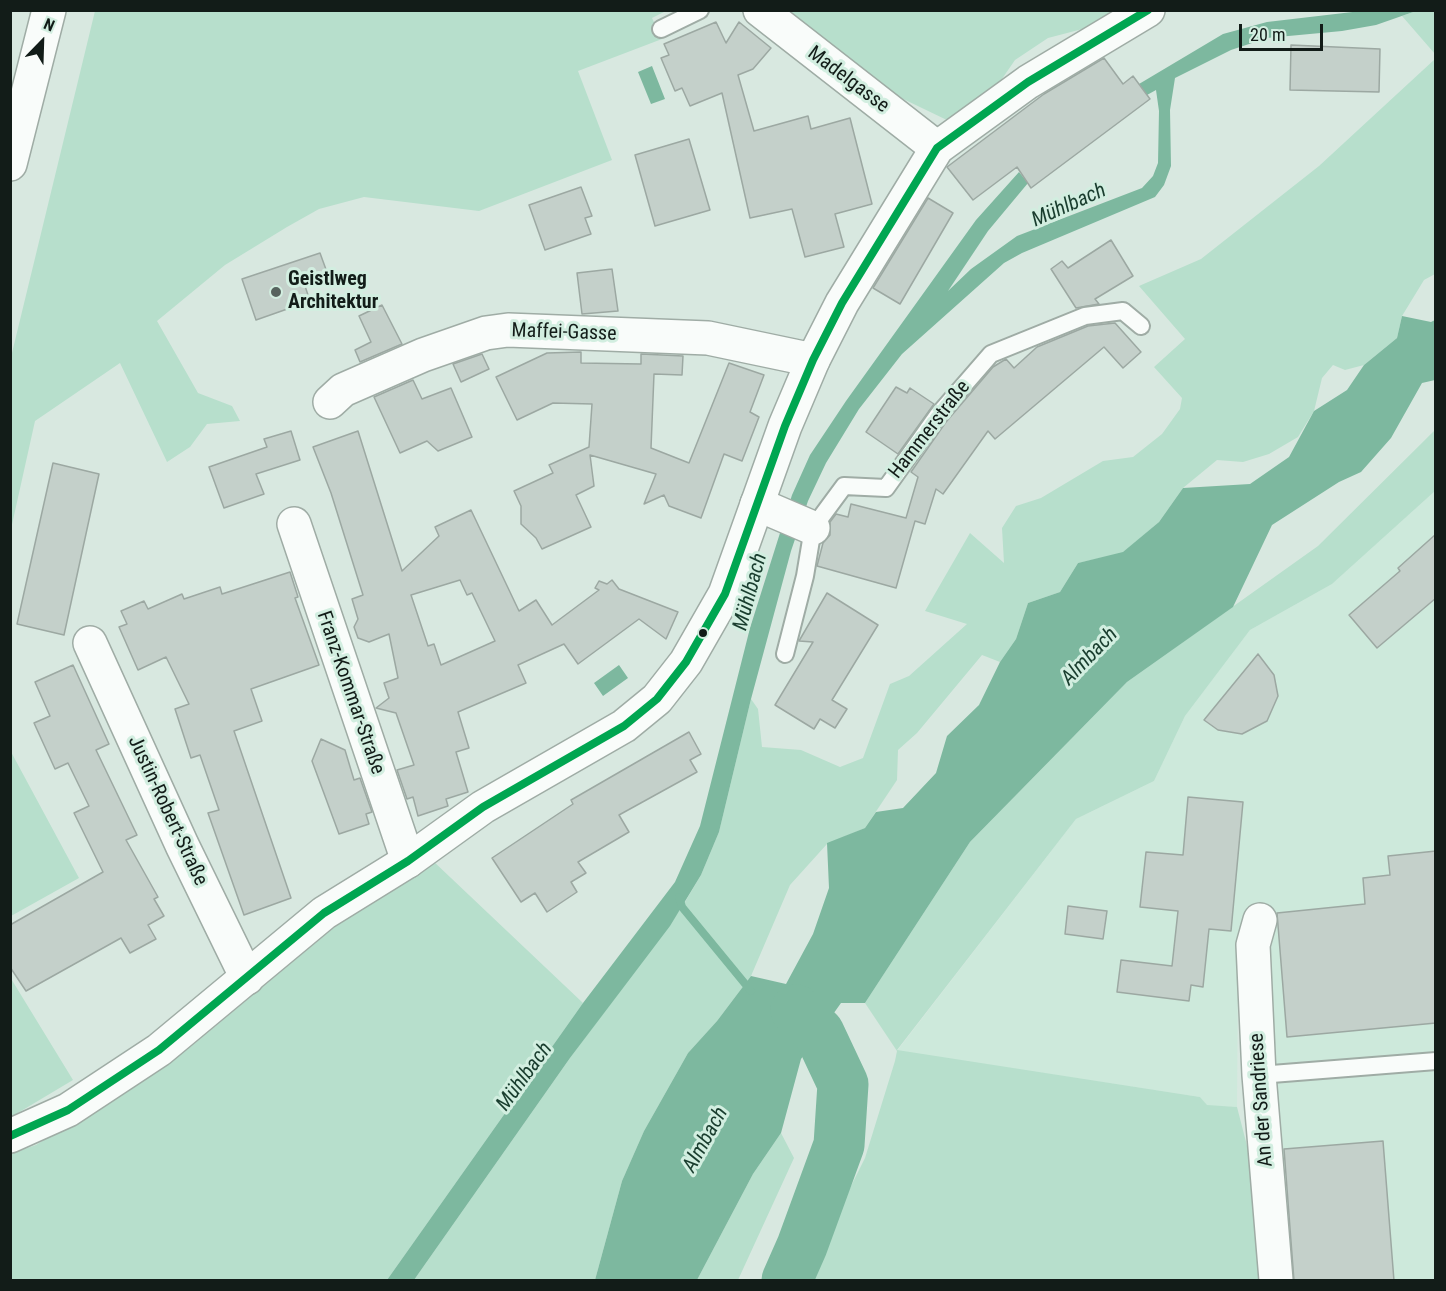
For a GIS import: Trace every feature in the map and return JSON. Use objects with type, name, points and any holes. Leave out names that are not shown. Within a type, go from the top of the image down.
[{"type":"main road","points":[[10,165],[50,10]]},
{"type":"main road","name":"Madelgasse","points":[[760,10],[937,148]]},
{"type":"main road","points":[[10,1136],[68,1110],[159,1050],[324,913],[408,861],[483,807],[624,726],[657,699],[678,674],[718,610],[764,507],[784,426],[813,360],[842,303],[937,148],[1028,82],[1148,10]]},
{"type":"main road","name":"Maffei-Gasse","points":[[330,402],[343,390],[423,355],[486,333],[507,330],[708,338],[813,360]]},
{"type":"main road","points":[[764,507],[808,525]]},
{"type":"main road","name":"Franz-Kommar-Straße","points":[[294,524],[408,861]]},
{"type":"main road","name":"Justin-Robert-Straße","points":[[90,643],[182,845],[246,978]]},
{"type":"main road","name":"An der Sandriese","points":[[1260,920],[1253,945],[1259,1075],[1276,1281]]},
{"type":"lane","points":[[661,28],[700,10]]},
{"type":"lane","name":"Hammerstraße","points":[[786,654],[805,576],[808,525],[844,486],[886,488],[938,415],[992,354],[1085,316],[1123,311],[1141,326]]},
{"type":"lane","points":[[1259,1075],[1436,1061]]},
{"type":"shaded area","points":[[95,11],[666,11],[652,18],[662,39],[578,71],[612,160],[479,211],[364,197],[319,209],[225,265],[157,321],[198,393],[232,406],[240,421],[207,424],[190,447],[167,462],[120,363],[35,421],[11,529],[11,357]]},
{"type":"shaded area","points":[[784,11],[1122,11],[1113,21],[1048,38],[1015,60],[995,89],[951,122],[897,96]]},
{"type":"shaded area","points":[[1416,11],[1435,11],[1435,54],[1402,16]]},
{"type":"shaded area","points":[[1435,59],[1435,274],[1424,280],[1402,316],[1397,338],[1364,365],[1345,370],[1333,365],[1322,378],[1314,411],[1298,437],[1269,454],[1243,462],[1217,460],[1183,488],[1159,522],[1123,553],[1078,563],[1060,592],[1028,603],[1016,639],[1000,662],[982,655],[917,733],[898,750],[897,780],[865,828],[827,844],[790,885],[751,976],[717,1021],[688,1053],[644,1131],[622,1181],[595,1280],[414,1280],[570,1058],[682,907],[701,875],[719,832],[751,699],[758,709],[762,747],[801,750],[840,767],[863,758],[890,684],[909,676],[967,624],[925,611],[970,533],[1004,563],[1002,528],[1016,506],[1041,498],[1103,461],[1133,457],[1162,434],[1180,409],[1182,398],[1154,367],[1185,339],[1139,286],[1201,259],[1319,166]]},
{"type":"shaded area","points":[[1435,430],[1435,491],[1332,584],[1250,630],[1185,716],[1154,781],[1076,819],[897,1050],[1200,1097],[1207,1105],[1237,1107],[1253,1169],[1262,1280],[804,1280],[865,1158],[895,1061],[897,1051],[865,1003],[970,842],[1127,682],[1318,546]]},
{"type":"shaded area","points":[[1435,491],[1435,1280],[1283,1280],[1238,967],[1237,1107],[1207,1106],[1200,1097],[897,1051],[1076,819],[1154,781],[1185,716],[1250,630],[1332,584]]},
{"type":"shaded area","points":[[10,750],[79,878],[11,916],[10,916]]},
{"type":"shaded area","points":[[432,860],[583,1003],[387,1280],[11,1280],[10,1154],[36,1145],[188,1049],[337,925]]},
{"type":"shaded area","points":[[10,977],[73,1080],[11,1117],[10,1117]]},
{"type":"shaded area","points":[[781,1133],[794,1158],[738,1280],[697,1280],[753,1174]]},
{"type":"water","points":[[1361,11],[1416,11],[1376,25],[1342,31],[1267,38],[1231,50],[1175,78],[1170,110],[1171,166],[1164,185],[1155,197],[1022,253],[1004,263],[902,354],[859,409],[826,463],[808,501],[791,551],[751,699],[719,832],[701,875],[670,926],[570,1058],[414,1280],[387,1280],[583,1003],[675,882],[700,826],[750,628],[792,495],[810,455],[976,220],[1019,172],[1028,183],[988,231],[948,291],[971,269],[1017,236],[1142,188],[1153,176],[1158,163],[1159,111],[1156,90],[1147,95],[1139,84],[1223,34],[1267,22]]},
{"type":"water","points":[[652,66],[665,99],[651,104],[638,72]]},
{"type":"water","points":[[1402,316],[1431,322],[1435,320],[1435,380],[1422,383],[1391,438],[1361,472],[1339,482],[1272,525],[1233,607],[1127,682],[970,842],[865,1003],[841,1003],[801,1059],[781,1133],[753,1174],[697,1280],[595,1280],[622,1181],[644,1131],[688,1053],[717,1021],[751,976],[786,984],[813,934],[829,888],[827,843],[865,828],[876,812],[903,808],[936,773],[947,736],[979,705],[1000,662],[1016,639],[1028,603],[1060,592],[1078,563],[1123,552],[1159,522],[1183,488],[1250,484],[1289,457],[1314,411],[1347,390],[1364,365],[1397,338]]},
{"type":"water","points":[[619,665],[628,678],[603,696],[594,683]]},
{"type":"building","points":[[716,22],[726,43],[739,22],[771,48],[753,69],[738,75],[754,131],[808,116],[811,129],[850,118],[872,204],[835,214],[844,247],[805,257],[792,209],[750,218],[722,93],[690,106],[682,88],[675,91],[661,58],[669,55],[664,44]]},
{"type":"building","points":[[1291,45],[1380,49],[1379,92],[1290,90]]},
{"type":"building","points":[[1104,58],[1123,84],[1133,76],[1150,99],[1031,188],[1017,167],[973,200],[947,167],[1044,94]]},
{"type":"building","points":[[689,139],[710,210],[655,226],[635,155]]},
{"type":"building","points":[[581,187],[592,216],[585,218],[591,234],[545,250],[529,205]]},
{"type":"building","points":[[928,198],[953,213],[900,304],[873,288]]},
{"type":"building","points":[[1111,240],[1133,276],[1095,299],[1099,304],[1076,308],[1051,269],[1062,261],[1068,268]]},
{"type":"building","name":"Geistlweg Architektur","points":[[320,253],[328,275],[304,283],[310,301],[256,320],[242,279]]},
{"type":"building","points":[[612,269],[618,311],[582,314],[577,273]]},
{"type":"building","points":[[382,305],[402,344],[360,362],[355,350],[371,342],[359,316]]},
{"type":"building","points":[[1115,323],[1141,352],[1123,368],[1104,347],[995,439],[988,431],[943,494],[936,489],[925,524],[915,521],[896,588],[817,566],[823,543],[830,535],[830,522],[836,514],[848,517],[851,504],[906,518],[918,477],[911,472],[946,422],[993,367],[1006,359],[1014,368],[1037,347],[1088,326]]},
{"type":"building","points":[[581,352],[581,363],[641,364],[641,354],[683,356],[682,375],[654,374],[651,448],[689,463],[729,363],[764,375],[750,412],[759,417],[742,461],[724,454],[701,518],[669,506],[664,495],[644,504],[656,474],[590,455],[594,486],[576,495],[591,527],[542,549],[536,538],[521,524],[521,506],[514,491],[553,473],[549,465],[589,447],[592,404],[553,403],[517,420],[496,377],[547,353]]},
{"type":"building","points":[[482,354],[489,369],[461,382],[453,364]]},
{"type":"building","points":[[413,380],[422,399],[451,388],[472,437],[438,451],[427,441],[400,453],[374,397]]},
{"type":"building","points":[[896,387],[907,393],[910,388],[934,404],[898,454],[866,432]]},
{"type":"building","points":[[291,431],[300,460],[256,474],[264,494],[224,508],[209,467],[267,447],[264,439]]},
{"type":"building","points":[[358,431],[402,571],[439,536],[435,527],[471,510],[519,611],[536,600],[552,625],[599,590],[595,588],[599,581],[607,584],[612,580],[619,589],[678,612],[666,639],[639,619],[578,664],[564,644],[518,665],[526,683],[458,712],[469,748],[456,752],[468,792],[446,799],[448,806],[418,816],[413,797],[407,799],[397,770],[414,765],[396,713],[376,708],[389,698],[384,683],[398,678],[389,634],[369,642],[358,638],[354,627],[358,619],[352,599],[363,595],[331,493],[313,447]],"holes":[[[460,580],[467,595],[472,593],[495,641],[441,665],[434,644],[428,646],[411,595]]]},
{"type":"building","points":[[53,463],[99,474],[64,635],[17,624]]},
{"type":"building","points":[[1436,534],[1436,598],[1377,648],[1349,615],[1400,571],[1398,568]]},
{"type":"building","points":[[290,572],[298,597],[295,598],[319,665],[251,689],[262,721],[234,731],[291,898],[244,915],[208,813],[219,810],[200,755],[191,758],[175,709],[189,704],[166,657],[138,670],[119,627],[127,624],[121,611],[144,601],[148,609],[182,594],[184,599],[220,587],[222,594]]},
{"type":"building","points":[[827,593],[878,625],[832,700],[847,709],[835,728],[820,719],[814,729],[775,705],[813,642],[799,641]]},
{"type":"building","points":[[1258,654],[1274,675],[1278,696],[1267,721],[1242,734],[1218,730],[1204,720]]},
{"type":"building","points":[[73,665],[109,744],[96,750],[137,835],[126,840],[158,897],[154,899],[164,916],[148,925],[156,939],[130,953],[121,938],[26,991],[10,967],[10,925],[103,872],[74,813],[89,806],[68,763],[55,769],[34,723],[50,716],[35,682]]},
{"type":"building","points":[[689,732],[701,754],[690,760],[697,772],[619,815],[629,832],[578,862],[586,873],[571,882],[577,892],[547,912],[535,893],[521,902],[492,858],[573,804],[571,800]]},
{"type":"building","points":[[321,739],[345,750],[354,780],[360,778],[372,812],[366,814],[369,824],[339,834],[312,761]]},
{"type":"building","points":[[1188,797],[1243,802],[1231,931],[1209,929],[1203,987],[1191,985],[1189,1001],[1117,992],[1121,960],[1172,966],[1178,911],[1140,907],[1146,852],[1183,855]]},
{"type":"building","points":[[1436,851],[1436,1023],[1287,1037],[1277,913],[1365,904],[1363,878],[1390,875],[1388,856]]},
{"type":"building","points":[[1068,906],[1107,911],[1103,939],[1065,934]]},
{"type":"building","points":[[1383,1141],[1394,1281],[1294,1281],[1284,1149]]},
{"type":"waterway","name":"Mühlbach","points":[[679,897],[682,907],[751,991]]},
{"type":"waterway","name":"Almbach","points":[[787,1280],[839,1145],[843,1084],[819,1033],[796,1010]]},
{"type":"transit line","points":[[10,1136],[68,1110],[159,1050],[324,913],[408,861],[483,807],[624,726],[657,699],[686,662],[725,594],[785,426],[813,360],[842,303],[937,148],[1028,82],[1148,10]]},
{"type":"place","name":"Geistlweg Architektur","points":[[276,292]]}]
